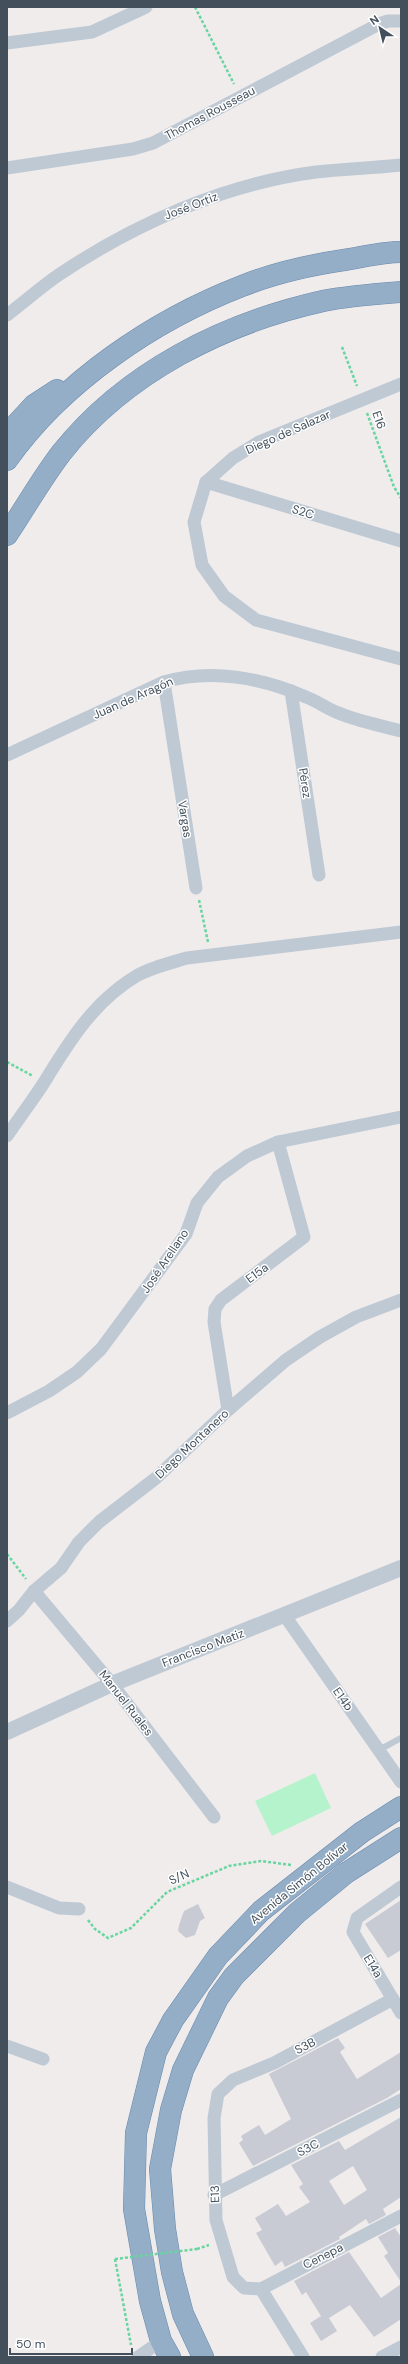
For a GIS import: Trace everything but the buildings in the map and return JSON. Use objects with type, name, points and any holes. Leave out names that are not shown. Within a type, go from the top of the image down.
[{"type":"highway","points":[[7,460],[46,414],[93,372],[122,349],[170,320],[242,286],[314,265],[401,252]]},
{"type":"highway","points":[[7,536],[62,453],[83,428],[108,404],[133,385],[177,356],[228,330],[274,314],[323,301],[401,292]]},
{"type":"highway","points":[[7,434],[34,405],[59,388],[93,372]]},
{"type":"highway","name":"Avenida Simón Bolívar","points":[[166,2349],[150,2301],[134,2209],[136,2133],[156,2052],[173,2020],[218,1956],[261,1911],[362,1832],[401,1807]]},
{"type":"highway","name":"Avenida Simón Bolívar","points":[[203,2357],[184,2314],[172,2272],[165,2229],[161,2177],[171,2110],[183,2070],[218,1998],[234,1976],[303,1908],[346,1873],[401,1838]]},
{"type":"street","points":[[7,43],[92,32],[146,7]]},
{"type":"street","name":"Thomas Rousseau","points":[[7,168],[144,147],[379,24],[388,21],[401,21]]},
{"type":"street","name":"José Ortiz","points":[[7,315],[57,276],[135,228],[210,197],[261,183],[316,172],[401,165]]},
{"type":"street","name":"Diego de Salazar","points":[[206,482],[233,458],[259,442],[401,384]]},
{"type":"street","points":[[206,482],[194,522],[202,565],[224,596],[256,620],[401,659]]},
{"type":"street","name":"S2C","points":[[206,482],[401,541]]},
{"type":"street","name":"Juan de Aragón","points":[[7,755],[164,682],[198,675],[218,674],[265,683],[291,691],[342,714],[401,731]]},
{"type":"street","name":"Vargas","points":[[164,682],[196,888]]},
{"type":"street","name":"Pérez","points":[[291,691],[319,875]]},
{"type":"street","points":[[7,1136],[44,1082],[65,1045],[87,1016],[138,975],[164,964],[211,955],[401,932]]},
{"type":"street","name":"José Arellano","points":[[7,1413],[49,1391],[77,1372],[101,1349],[186,1234],[197,1202],[218,1177],[247,1156],[278,1142],[401,1116]]},
{"type":"street","name":"E15a","points":[[228,1410],[214,1322],[215,1309],[221,1300],[304,1237],[278,1142]]},
{"type":"street","name":"Diego Montanero","points":[[7,1621],[19,1610],[34,1591],[60,1568],[79,1542],[99,1522],[156,1478],[228,1410],[286,1360],[320,1336],[356,1317],[401,1300]]},
{"type":"street","name":"Francisco Matiz","points":[[7,1732],[112,1684],[285,1616],[401,1568]]},
{"type":"street","name":"Manuel Ruales","points":[[34,1591],[112,1684],[214,1817]]},
{"type":"street","name":"E14b","points":[[285,1616],[401,1782]]},
{"type":"street","points":[[7,1887],[59,1908],[78,1909]]},
{"type":"street","name":"E14a","points":[[401,1887],[357,1918],[354,1924],[353,1932],[401,2013]]},
{"type":"street","name":"S3B","points":[[218,2094],[233,2080],[274,2062],[394,1999]]},
{"type":"street","points":[[7,2046],[43,2059]]},
{"type":"street","name":"E13","points":[[218,2094],[214,2118],[214,2195],[216,2220],[233,2277],[244,2288],[261,2289]]},
{"type":"street","name":"S3C","points":[[214,2195],[401,2100]]},
{"type":"street","name":"Cenepa","points":[[261,2289],[401,2216]]},
{"type":"street","points":[[261,2289],[303,2357]]},
{"type":"street","points":[[382,2357],[401,2347]]},
{"type":"street","points":[[135,2353],[166,2349]]},
{"type":"lane","points":[[379,1750],[401,1738]]},
{"type":"path","points":[[195,7],[241,97]]},
{"type":"path","name":"E16","points":[[342,347],[394,487],[401,498]]},
{"type":"path","points":[[196,888],[211,955]]},
{"type":"path","points":[[7,1062],[44,1082]]},
{"type":"path","points":[[7,1554],[34,1591]]},
{"type":"path","name":"S/N","points":[[78,1909],[94,1929],[108,1938],[131,1928],[167,1892],[229,1866],[261,1861],[312,1870]]},
{"type":"path","points":[[135,2353],[116,2259],[197,2249],[207,2246]]},
{"type":"green space","points":[[315,1773],[331,1808],[272,1836],[255,1801]]}]
